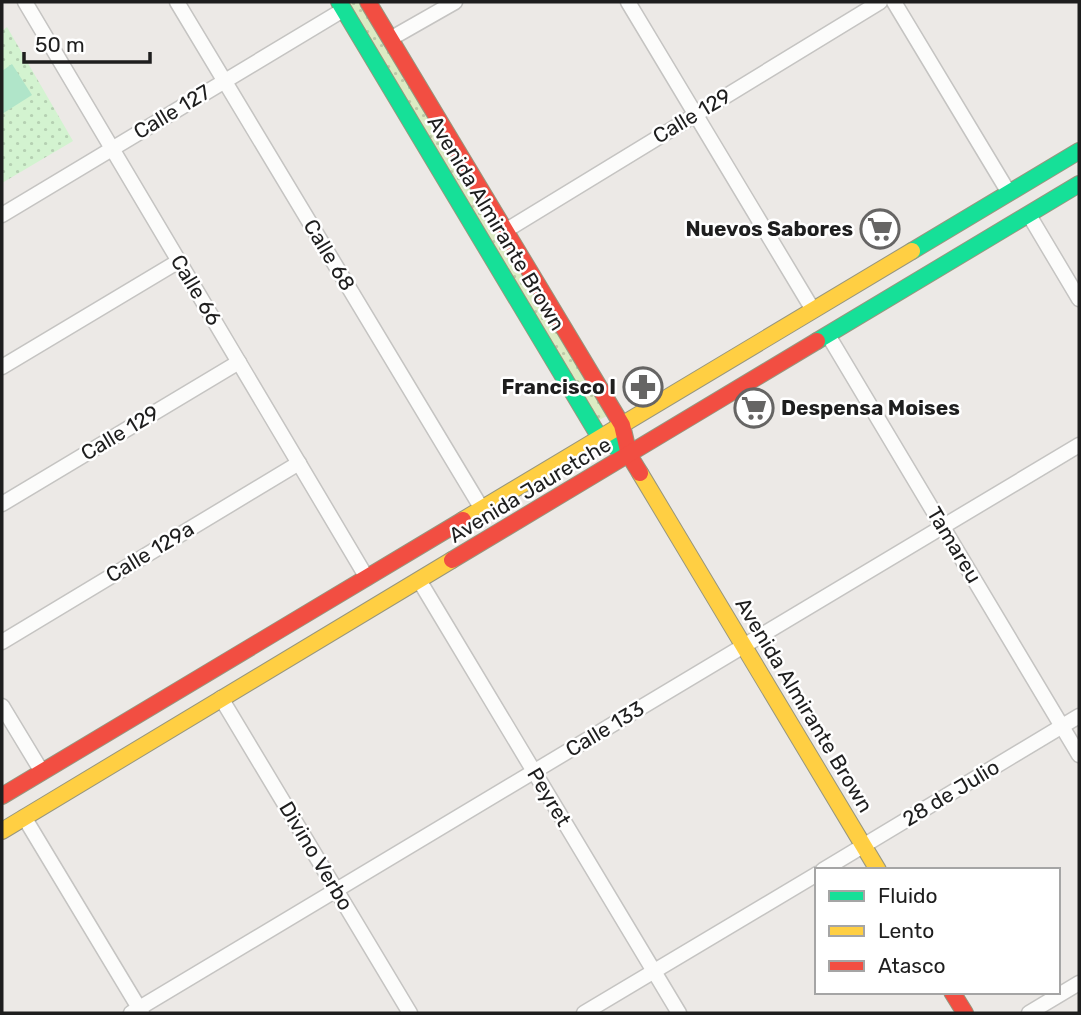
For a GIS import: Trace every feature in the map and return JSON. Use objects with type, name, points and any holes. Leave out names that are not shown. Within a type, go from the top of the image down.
[{"type":"main road","name":"Avenida Almirante Brown","points":[[368,2],[622,425],[629,455],[877,868]]},
{"type":"main road","name":"Avenida Almirante Brown","points":[[341,6],[600,438],[629,455]]},
{"type":"main road","name":"Avenida Jauretche","points":[[2,796],[1079,151]]},
{"type":"main road","name":"Avenida Jauretche","points":[[2,831],[1079,184]]},
{"type":"main road","points":[[953,994],[965,1013]]},
{"type":"street","name":"Calle 66","points":[[25,2],[367,578]]},
{"type":"street","name":"Calle 68","points":[[177,2],[482,509]]},
{"type":"street","points":[[390,39],[455,2]]},
{"type":"street","points":[[628,2],[813,310]]},
{"type":"street","name":"Calle 129","points":[[505,230],[880,2]]},
{"type":"street","points":[[894,2],[1009,193]]},
{"type":"street","name":"Calle 127","points":[[2,215],[224,81],[341,6]]},
{"type":"street","points":[[1029,215],[1079,299]]},
{"type":"street","points":[[2,367],[179,261]]},
{"type":"street","name":"Tamareu","points":[[828,335],[1079,755]]},
{"type":"street","name":"Calle 129","points":[[2,504],[239,362]]},
{"type":"street","name":"Calle 133","points":[[138,1012],[1079,445]]},
{"type":"street","name":"Calle 129a","points":[[2,642],[299,463]]},
{"type":"street","name":"Peyret","points":[[419,580],[679,1013]]},
{"type":"street","name":"Divino Verbo","points":[[221,698],[410,1013]]},
{"type":"street","points":[[2,706],[42,772]]},
{"type":"street","name":"28 de Julio","points":[[826,868],[1079,716]]},
{"type":"street","points":[[24,817],[138,1012]]},
{"type":"street","points":[[583,1013],[815,875]]},
{"type":"street","points":[[1028,1013],[1079,983]]},
{"type":"green space","points":[[348,2],[361,2],[609,415],[599,420]]},
{"type":"green space","points":[[7,27],[73,141],[2,183],[2,31]]},
{"type":"green space","points":[[12,64],[32,95],[2,114],[2,71]]},
{"type":"traffic: fast","points":[[339,2],[600,438],[629,455]]},
{"type":"traffic: fast","points":[[912,251],[1079,151]]},
{"type":"traffic: fast","points":[[817,341],[1079,184]]},
{"type":"traffic: slow","points":[[463,520],[912,251]]},
{"type":"traffic: slow","points":[[640,473],[877,868]]},
{"type":"traffic: slow","points":[[2,831],[452,560]]},
{"type":"traffic: jam","points":[[368,2],[622,425],[629,455],[640,473]]},
{"type":"traffic: jam","points":[[452,560],[817,341]]},
{"type":"traffic: jam","points":[[2,796],[463,520]]},
{"type":"traffic: jam","points":[[953,994],[965,1013]]},
{"type":"place","name":"Nuevos Sabores","points":[[880,229]]},
{"type":"place","name":"Francisco I","points":[[643,387]]},
{"type":"place","name":"Despensa Moises","points":[[754,408]]}]
